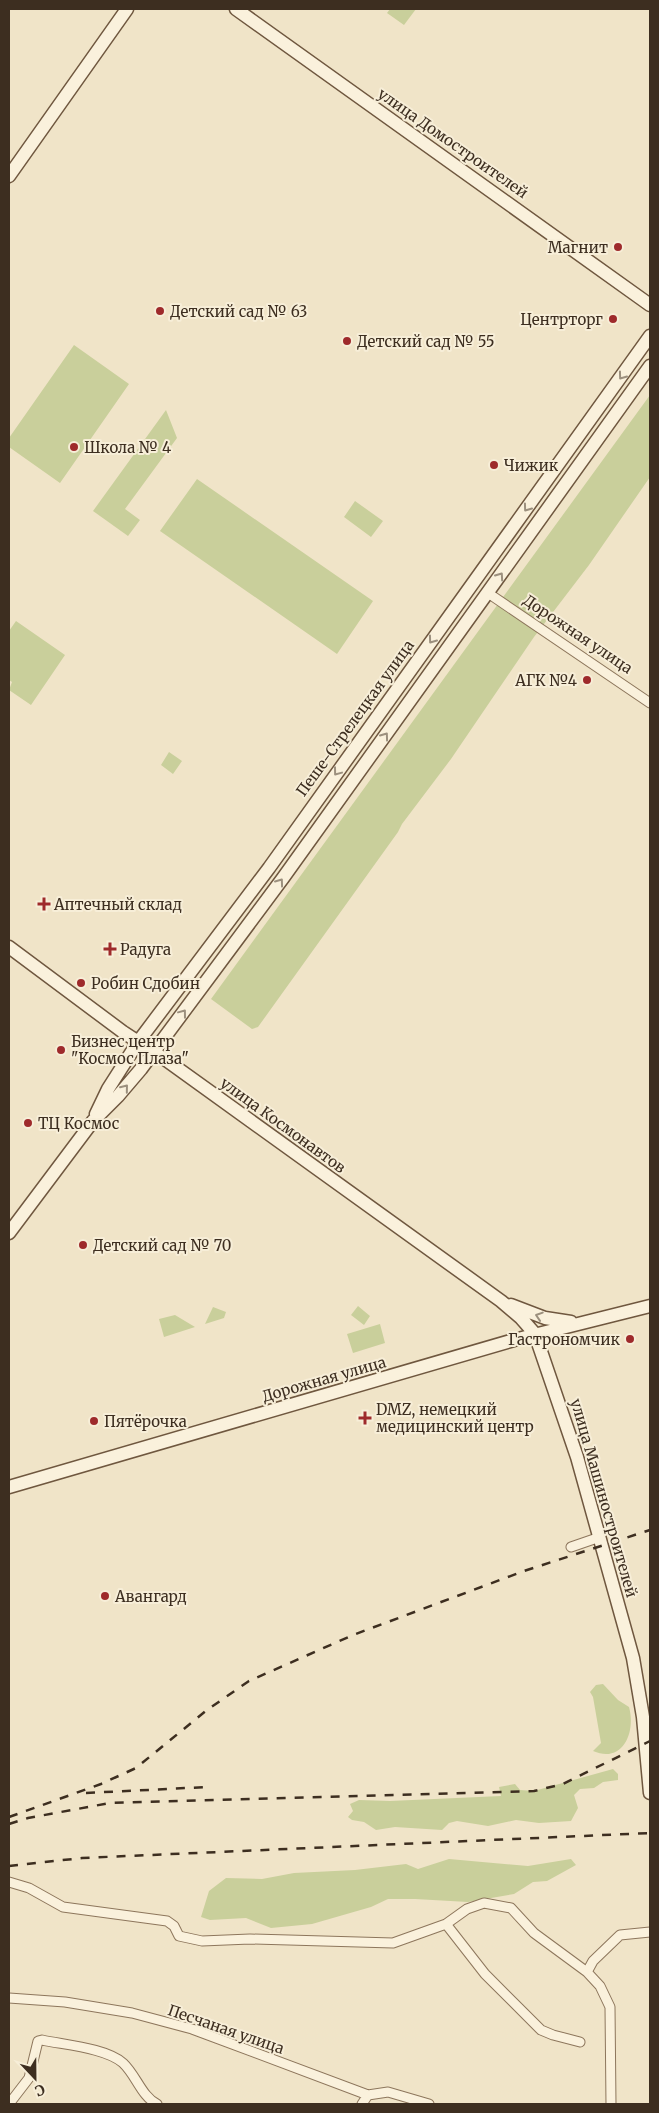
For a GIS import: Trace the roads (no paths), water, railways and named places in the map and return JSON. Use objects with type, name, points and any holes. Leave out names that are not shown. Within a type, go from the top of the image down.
[{"type":"street","points":[[9,176],[127,9]]},
{"type":"street","name":"улица Домостроителей","points":[[236,9],[650,305]]},
{"type":"street","name":"Пеше-Стрелецкая улица","points":[[93,1121],[108,1089],[138,1042],[263,875],[650,336]]},
{"type":"street","name":"Пеше-Стрелецкая улица","points":[[9,1233],[93,1121],[118,1096],[154,1052],[283,878],[650,366]]},
{"type":"street","name":"Дорожная улица","points":[[488,593],[650,703]]},
{"type":"street","name":"улица Космонавтов","points":[[9,946],[138,1042],[501,1301],[521,1318],[535,1334]]},
{"type":"street","points":[[501,1301],[545,1318],[578,1324]]},
{"type":"street","name":"Дорожная улица","points":[[9,1487],[535,1334],[650,1306]]},
{"type":"street","name":"улица Машиностроителей","points":[[535,1334],[577,1457],[633,1658],[648,1748],[650,1792]]},
{"type":"street","points":[[572,1547],[600,1537]]},
{"type":"street","points":[[9,1882],[29,1888],[63,1907],[167,1921],[174,1926],[179,1936],[202,1941],[250,1939],[393,1943],[446,1924],[467,1910],[484,1903],[511,1908],[534,1933],[587,1972],[600,1986],[610,2007],[611,2104]]},
{"type":"street","points":[[446,1924],[485,1974],[541,2030],[580,2042]]},
{"type":"street","points":[[587,1972],[593,1961],[620,1935],[650,1932]]},
{"type":"street","name":"Песчаная улица","points":[[9,1998],[64,2002],[132,2014],[192,2029],[368,2095],[388,2092],[429,2104]]},
{"type":"street","points":[[9,2104],[29,2078],[38,2041],[42,2040],[112,2056],[123,2063],[132,2073],[151,2103]]},
{"type":"street","points":[[362,2104],[368,2095]]},
{"type":"railway","points":[[9,1817],[101,1784],[136,1768],[207,1710],[249,1681],[353,1635],[524,1571],[650,1530]]},
{"type":"railway","points":[[9,1824],[28,1818],[110,1803],[534,1791],[563,1784],[650,1741]]},
{"type":"railway","points":[[86,1793],[207,1787]]},
{"type":"railway","points":[[9,1866],[82,1858],[650,1833]]},
{"type":"place","name":"Магнит","points":[[618,247]]},
{"type":"place","name":"Детский сад № 63","points":[[160,311]]},
{"type":"place","name":"Центрторг","points":[[613,319]]},
{"type":"place","name":"Детский сад № 55","points":[[347,341]]},
{"type":"place","name":"Школа № 4","points":[[74,447]]},
{"type":"place","name":"Чижик","points":[[494,465]]},
{"type":"place","name":"АГК №4","points":[[587,680]]},
{"type":"place","name":"Аптечный склад","points":[[44,904]]},
{"type":"place","name":"Радуга","points":[[110,949]]},
{"type":"place","name":"Робин Сдобин","points":[[81,983]]},
{"type":"place","name":"Бизнес центр \"Космос Плаза\"","points":[[61,1050]]},
{"type":"place","name":"ТЦ Космос","points":[[28,1123]]},
{"type":"place","name":"Детский сад № 70","points":[[83,1245]]},
{"type":"place","name":"Гастрономчик","points":[[630,1339]]},
{"type":"place","name":"DMZ, немецкий медицинский центр","points":[[365,1418]]},
{"type":"place","name":"Пятёрочка","points":[[94,1421]]},
{"type":"place","name":"Авангард","points":[[105,1596]]}]
